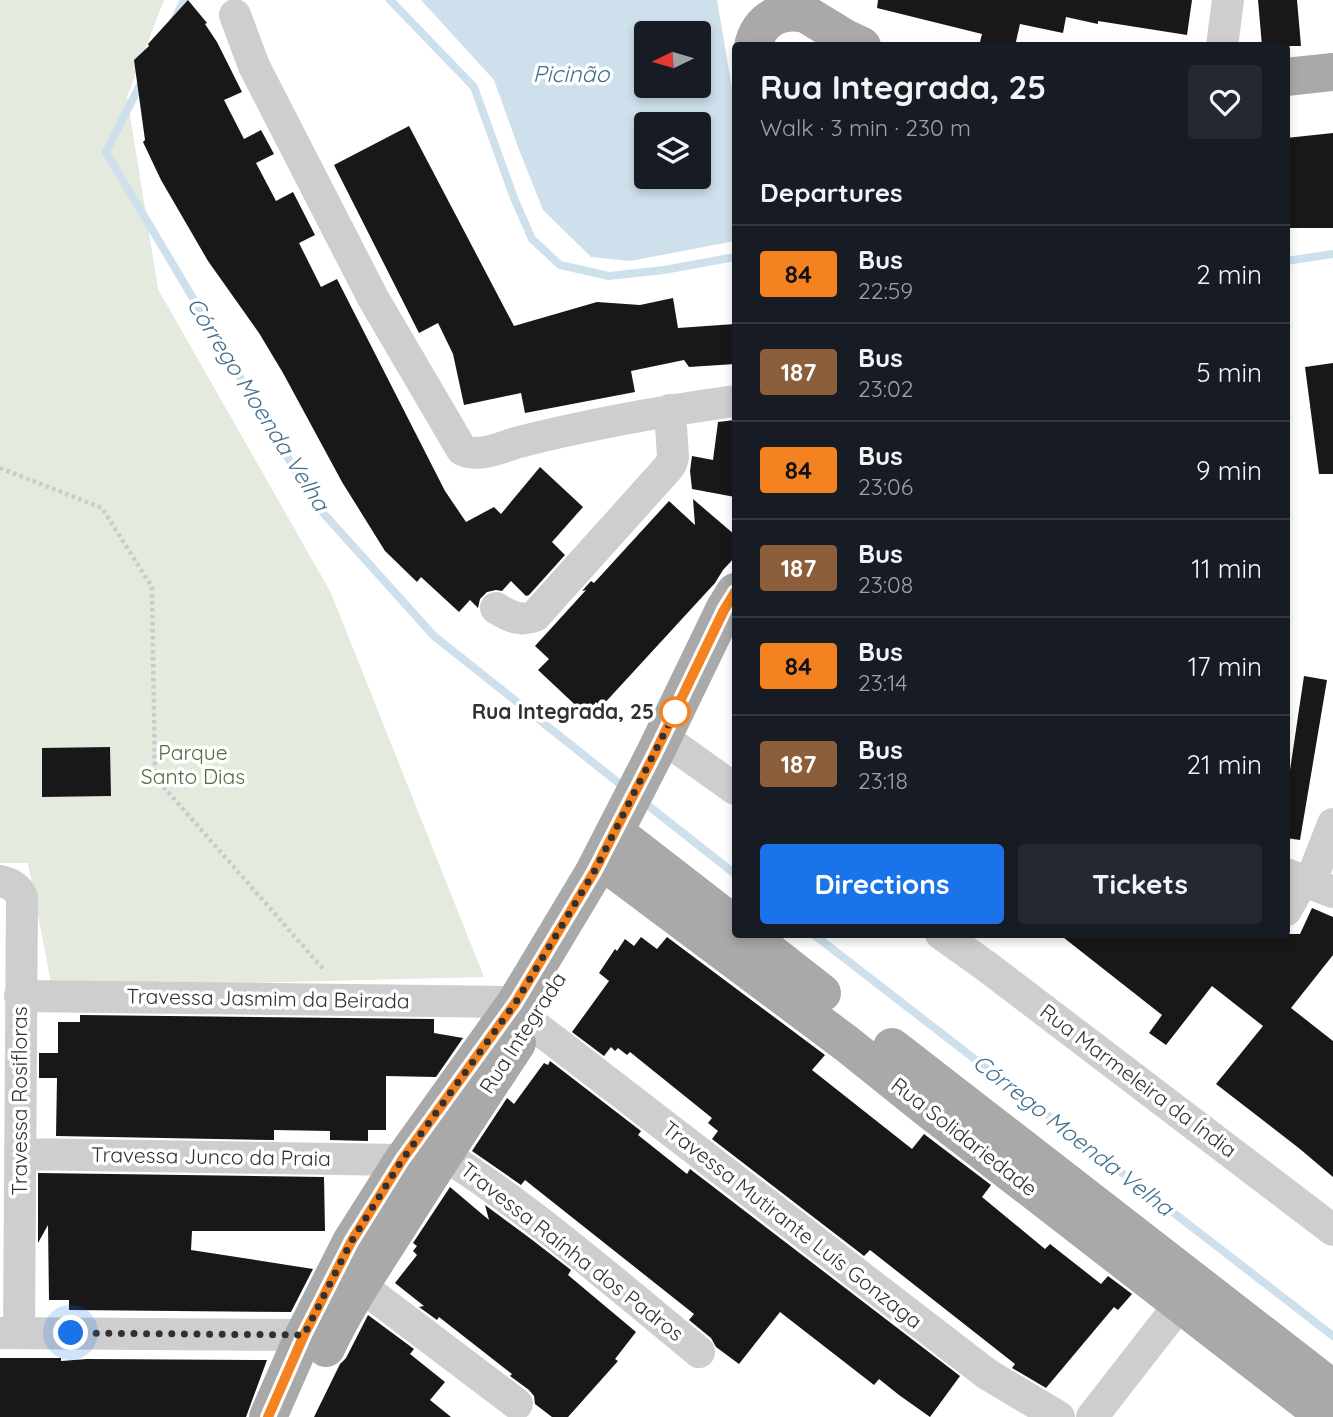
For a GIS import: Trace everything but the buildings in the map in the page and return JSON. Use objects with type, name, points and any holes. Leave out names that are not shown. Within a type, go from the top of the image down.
[{"type":"main road","points":[[743,0],[751,42]]},
{"type":"main road","points":[[753,42],[756,34],[768,20],[784,13],[797,12],[794,7]]},
{"type":"main road","points":[[794,7],[854,42]]},
{"type":"main road","points":[[1290,77],[1333,72]]},
{"type":"main road","name":"Rua Integrada","points":[[268,1417],[316,1340],[361,1286],[443,1154],[623,841],[667,752],[724,610],[732,597]]},
{"type":"main road","name":"Rua Integrada","points":[[667,752],[732,645]]},
{"type":"main road","points":[[623,841],[732,923]]},
{"type":"main road","name":"Rua Solidariedade","points":[[623,841],[847,1045],[928,1109],[1188,1294],[1333,1389]]},
{"type":"main road","name":"Rua Solidariedade","points":[[752,938],[1188,1294],[1325,1417]]},
{"type":"main road","name":"Rua Integrada","points":[[295,1417],[316,1340],[351,1242],[402,1160],[524,1012]]},
{"type":"street","points":[[1223,42],[1228,0]]},
{"type":"street","points":[[235,15],[254,66],[373,298],[462,450],[478,453],[670,410],[732,401]]},
{"type":"street","points":[[496,608],[513,618],[528,619],[535,616],[668,468],[673,457],[670,410]]},
{"type":"street","points":[[667,752],[732,787]]},
{"type":"street","points":[[1290,905],[1308,882],[1333,824]]},
{"type":"street","name":"Travessa Rosifloras","points":[[0,881],[15,887],[22,897],[20,1154],[10,1333]]},
{"type":"street","name":"Rua Marmeleira da Índia","points":[[947,938],[1333,1230]]},
{"type":"street","name":"Travessa Jasmim da Beirada","points":[[20,996],[350,1000],[524,1012]]},
{"type":"street","name":"Travessa Mutirante Luís Gonzaga","points":[[524,1012],[859,1277],[987,1374],[1059,1417]]},
{"type":"street","name":"Travessa Junco da Praia","points":[[20,1154],[402,1160]]},
{"type":"street","name":"Travessa Raínha dos Padros","points":[[443,1154],[578,1252],[699,1352]]},
{"type":"street","points":[[361,1286],[517,1404]]},
{"type":"street","points":[[1091,1417],[1188,1294]]},
{"type":"street","points":[[10,1333],[316,1340]]},
{"type":"path","points":[[0,468],[102,508],[152,587],[155,777],[350,1000]]},
{"type":"green space","name":"Parque Santo Dias","points":[[0,0],[164,0],[127,97],[158,289],[331,593],[484,977],[52,988],[28,863],[0,863]]},
{"type":"water","name":"Picinão","points":[[421,0],[717,0],[732,88],[732,242],[630,261],[591,257],[543,210],[494,80]]},
{"type":"waterway","name":"Córrego Moenda Velha","points":[[174,20],[184,0]]},
{"type":"waterway","points":[[390,0],[474,87],[514,198],[532,239],[560,265],[609,276],[664,270],[732,258]]},
{"type":"waterway","name":"Córrego Moenda Velha","points":[[142,81],[106,152],[316,505],[434,636],[625,788]]},
{"type":"waterway","points":[[1290,260],[1333,254]]},
{"type":"waterway","name":"Córrego Moenda Velha","points":[[641,800],[732,872]]},
{"type":"waterway","name":"Córrego Moenda Velha","points":[[818,938],[1333,1336]]},
{"type":"bus line","name":"84","points":[[268,1417],[304,1335],[351,1242],[402,1160],[516,1002],[594,872],[732,597]]},
{"type":"place","name":"Rua Integrada, 25","points":[[675,712]]},
{"type":"route","points":[[71,1333],[304,1335],[351,1242],[402,1160],[516,1002],[594,872],[675,712]]}]
